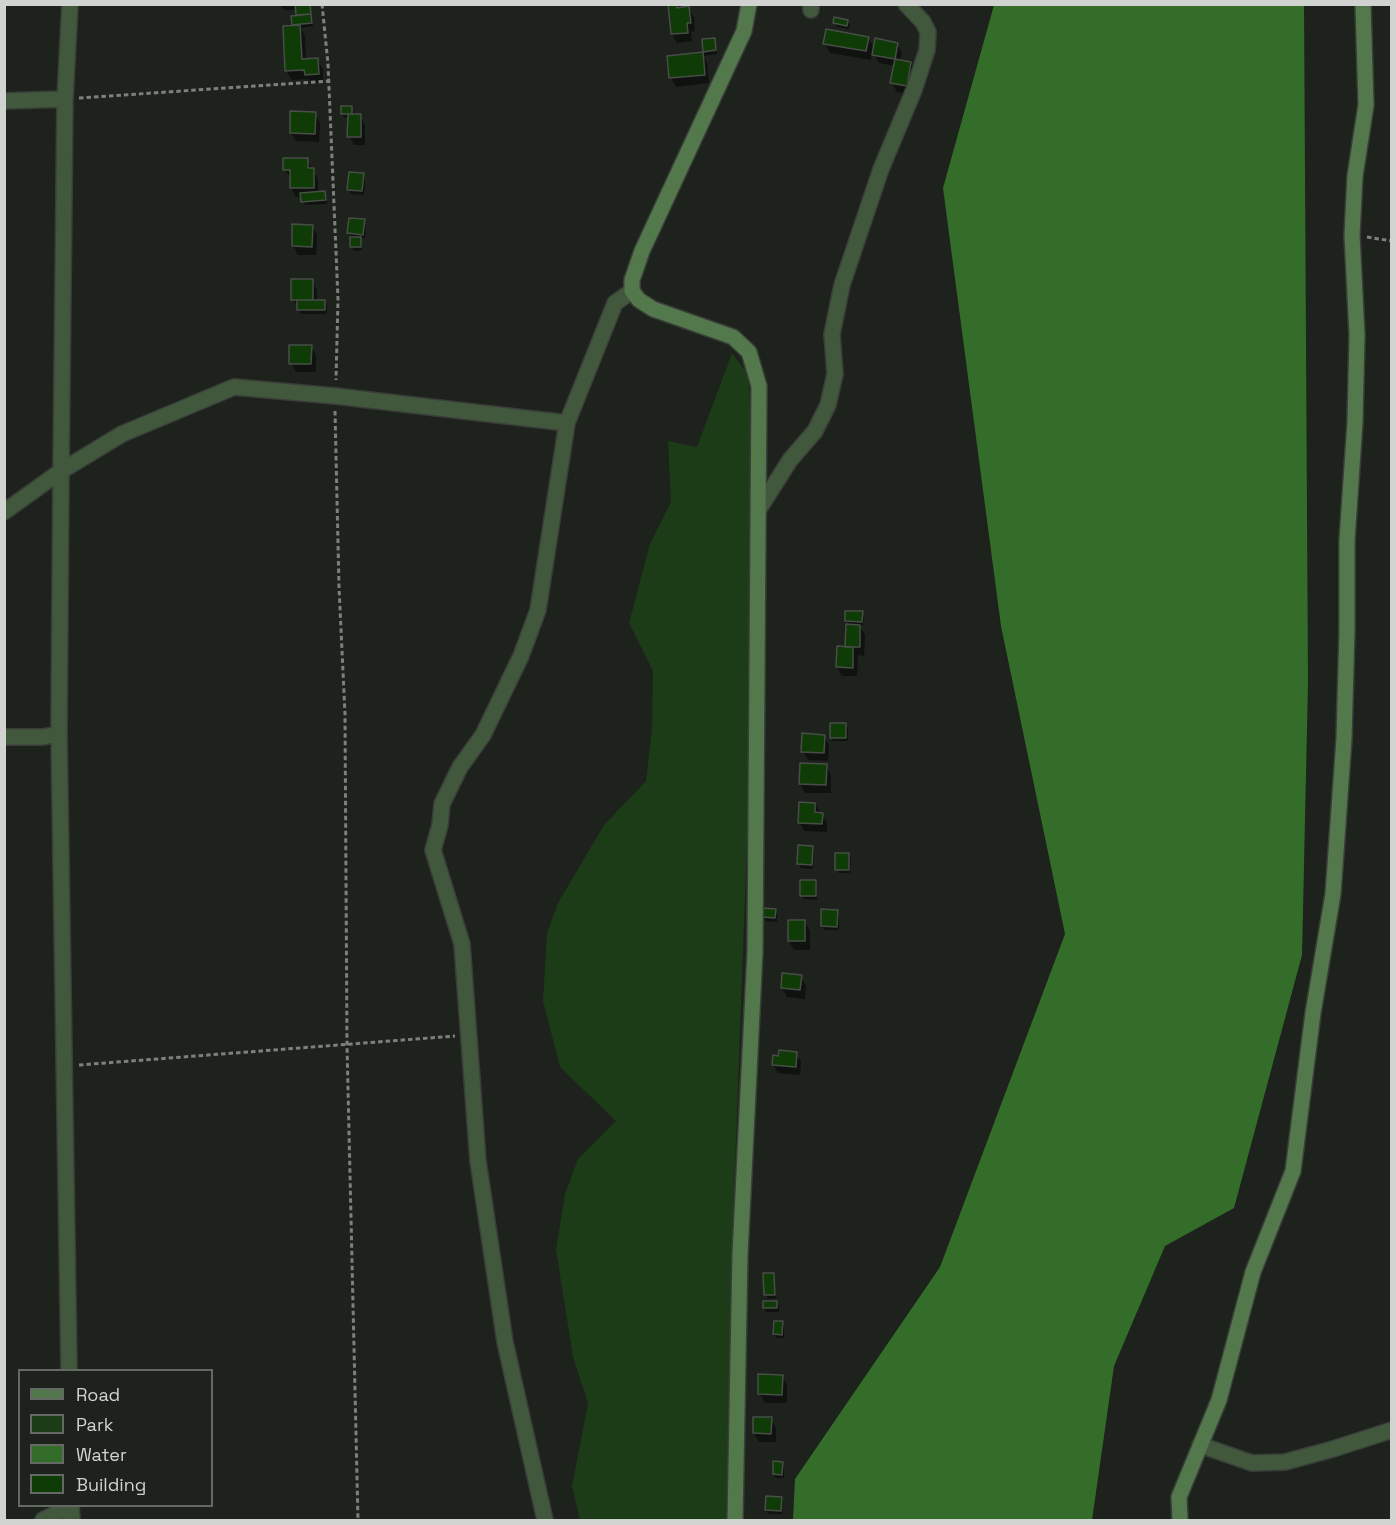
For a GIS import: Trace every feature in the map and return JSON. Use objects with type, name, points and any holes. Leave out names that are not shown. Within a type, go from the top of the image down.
[{"type":"main road","points":[[735,1521],[740,1254],[755,952],[759,386],[750,352],[733,337],[652,309],[639,300],[632,291],[632,280],[642,251],[744,31],[749,4]]},
{"type":"main road","points":[[1180,1521],[1179,1497],[1219,1400],[1252,1272],[1293,1171],[1313,1013],[1334,894],[1344,739],[1347,540],[1355,422],[1357,335],[1352,235],[1355,176],[1366,105],[1363,4]]},
{"type":"street","points":[[69,4],[65,99],[59,734],[69,1369]]},
{"type":"street","points":[[759,509],[790,460],[815,431],[828,405],[835,374],[832,334],[842,285],[881,169],[914,90],[927,50],[928,32],[923,22],[906,4]]},
{"type":"street","points":[[4,101],[65,99]]},
{"type":"street","points":[[545,1521],[505,1342],[478,1161],[462,944],[433,850],[440,825],[442,804],[460,767],[483,735],[521,656],[538,610],[567,423],[615,303],[632,291]]},
{"type":"street","points":[[4,512],[60,471],[122,434],[234,387],[335,396],[567,423]]},
{"type":"street","points":[[4,737],[43,737],[59,734]]},
{"type":"street","points":[[1200,1445],[1252,1463],[1285,1462],[1392,1430]]},
{"type":"street","points":[[43,1521],[70,1507]]},
{"type":"path","points":[[322,4],[329,81],[338,299],[335,396],[339,587],[345,714],[347,1045],[358,1521]]},
{"type":"path","points":[[65,99],[329,81]]},
{"type":"path","points":[[1352,235],[1392,241]]},
{"type":"path","points":[[64,1066],[469,1035]]},
{"type":"green space","points":[[732,353],[748,374],[752,427],[751,734],[732,1249],[726,1520],[580,1520],[572,1486],[588,1403],[573,1357],[556,1250],[565,1194],[578,1159],[616,1121],[560,1067],[543,1001],[547,933],[558,903],[604,825],[646,781],[652,729],[653,671],[629,623],[650,544],[671,502],[668,441],[697,447]]},
{"type":"water","points":[[994,5],[1304,5],[1308,683],[1302,955],[1234,1208],[1165,1246],[1114,1366],[1092,1520],[793,1520],[795,1479],[940,1267],[1065,934],[1001,626],[943,188]]},
{"type":"building","points":[[295,4],[310,4],[311,14],[296,15]]},
{"type":"building","points":[[668,4],[677,4],[677,8],[689,6],[691,23],[687,23],[688,33],[671,34]]},
{"type":"building","points":[[311,14],[312,23],[292,25],[291,16]]},
{"type":"building","points":[[834,17],[848,20],[847,26],[833,23]]},
{"type":"building","points":[[300,25],[302,59],[318,58],[319,74],[305,75],[304,70],[285,71],[283,26]]},
{"type":"building","points":[[826,29],[869,37],[866,51],[823,44]]},
{"type":"building","points":[[715,38],[716,50],[703,52],[702,39]]},
{"type":"building","points":[[875,38],[898,43],[895,59],[872,55]]},
{"type":"building","points":[[703,52],[705,75],[669,78],[667,56]]},
{"type":"building","points":[[895,59],[911,62],[907,86],[890,83]]},
{"type":"building","points":[[341,106],[352,106],[352,114],[341,114]]},
{"type":"building","points":[[290,111],[316,112],[315,134],[290,133]]},
{"type":"building","points":[[348,114],[361,114],[361,137],[347,137]]},
{"type":"building","points":[[283,158],[308,158],[308,168],[314,168],[314,188],[290,188],[290,170],[283,170]]},
{"type":"building","points":[[349,172],[364,173],[362,191],[347,190]]},
{"type":"building","points":[[325,191],[326,200],[301,202],[300,193]]},
{"type":"building","points":[[349,218],[365,219],[363,235],[347,233]]},
{"type":"building","points":[[292,224],[313,225],[312,247],[292,246]]},
{"type":"building","points":[[350,237],[361,237],[361,247],[350,247]]},
{"type":"building","points":[[291,279],[313,279],[313,300],[291,300]]},
{"type":"building","points":[[297,300],[325,300],[325,310],[297,310]]},
{"type":"building","points":[[289,345],[312,345],[311,364],[289,364]]},
{"type":"building","points":[[845,611],[863,611],[862,622],[845,621]]},
{"type":"building","points":[[846,624],[860,625],[860,647],[845,647]]},
{"type":"building","points":[[837,646],[853,647],[853,668],[836,667]]},
{"type":"building","points":[[830,723],[846,723],[846,738],[830,738]]},
{"type":"building","points":[[802,733],[825,735],[824,753],[801,752]]},
{"type":"building","points":[[800,763],[827,764],[826,785],[799,784]]},
{"type":"building","points":[[799,802],[815,803],[815,812],[823,813],[822,824],[798,823]]},
{"type":"building","points":[[798,845],[813,846],[812,865],[797,864]]},
{"type":"building","points":[[835,853],[849,853],[849,870],[835,870]]},
{"type":"building","points":[[800,880],[816,880],[816,896],[800,896]]},
{"type":"building","points":[[763,908],[776,909],[775,918],[762,917]]},
{"type":"building","points":[[821,909],[838,910],[837,927],[821,926]]},
{"type":"building","points":[[788,920],[805,920],[805,941],[788,941]]},
{"type":"building","points":[[782,973],[802,975],[800,990],[781,988]]},
{"type":"building","points":[[779,1050],[797,1052],[796,1067],[772,1065],[773,1055],[778,1056]]},
{"type":"building","points":[[763,1273],[774,1273],[775,1295],[764,1295]]},
{"type":"building","points":[[763,1301],[777,1301],[777,1308],[763,1308]]},
{"type":"building","points":[[774,1321],[783,1321],[782,1335],[773,1334]]},
{"type":"building","points":[[758,1374],[783,1375],[782,1395],[758,1394]]},
{"type":"building","points":[[753,1417],[772,1417],[771,1434],[753,1433]]},
{"type":"building","points":[[773,1461],[783,1462],[782,1475],[773,1474]]},
{"type":"building","points":[[766,1496],[782,1497],[781,1511],[765,1510]]}]
